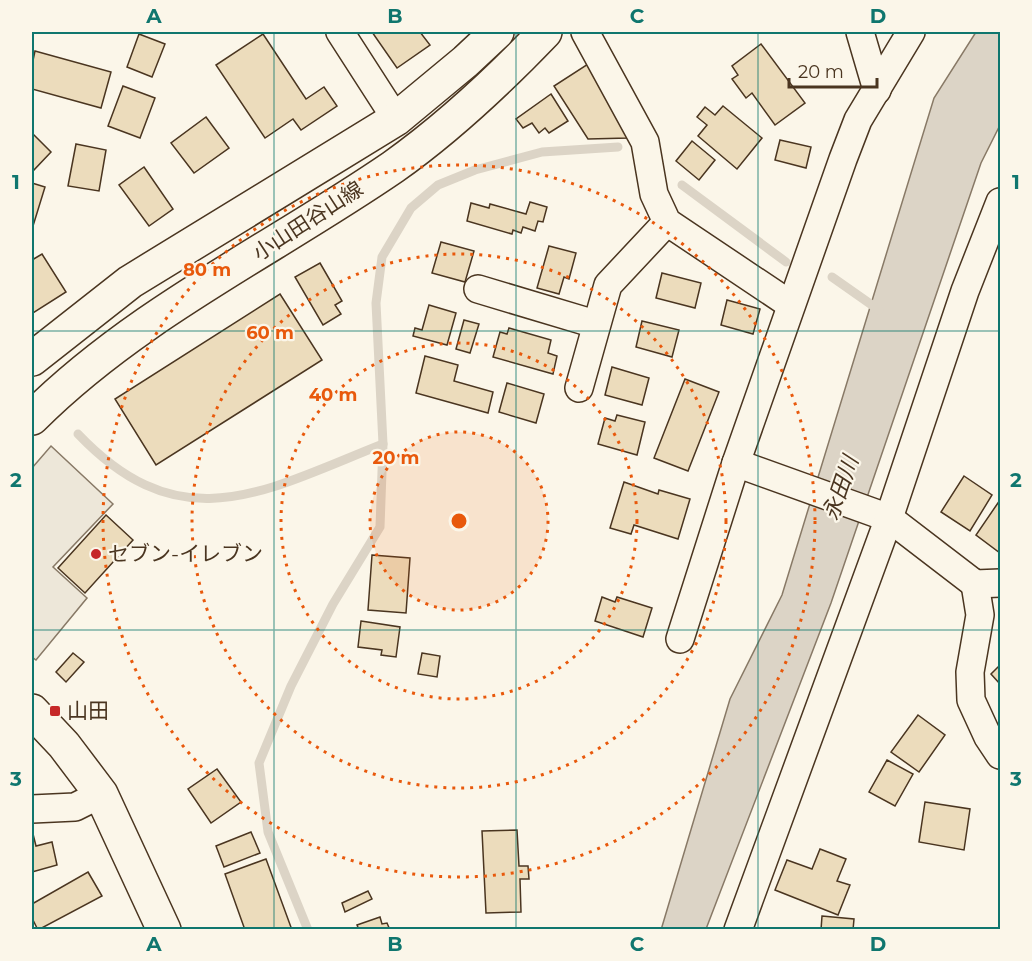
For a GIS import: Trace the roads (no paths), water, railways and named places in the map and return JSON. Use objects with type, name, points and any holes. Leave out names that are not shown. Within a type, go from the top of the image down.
[{"type":"main road","name":"小山田谷山線","points":[[32,359],[130,282],[396,119],[466,61],[496,32]]},
{"type":"main road","name":"小山田谷山線","points":[[32,417],[81,371],[126,337],[394,166],[463,111],[545,32]]},
{"type":"main road","points":[[32,711],[64,745],[101,794],[164,930]]},
{"type":"street","points":[[340,32],[396,119]]},
{"type":"street","points":[[585,32],[645,142],[654,194],[667,222],[791,305]]},
{"type":"street","points":[[860,32],[877,90]]},
{"type":"street","points":[[680,639],[736,463],[858,120],[911,32]]},
{"type":"street","points":[[738,930],[889,518],[965,291],[1000,202]]},
{"type":"street","points":[[579,388],[595,324],[608,285],[667,222]]},
{"type":"street","points":[[478,289],[595,324]]},
{"type":"street","points":[[736,463],[889,518],[988,584],[970,672],[971,700],[988,737],[1000,754]]},
{"type":"street","points":[[32,809],[75,807],[101,794]]},
{"type":"water","name":"永田川","points":[[976,32],[1000,32],[1000,125],[981,163],[831,603],[706,929],[661,930],[730,699],[782,595],[934,98]]},
{"type":"waterway","points":[[308,930],[268,832],[259,763],[291,686],[333,604],[380,527],[383,444],[376,303],[382,257],[411,208],[438,185],[475,170],[542,152],[618,147]]},
{"type":"waterway","points":[[682,185],[786,262]]},
{"type":"waterway","points":[[832,277],[879,310]]},
{"type":"waterway","points":[[78,434],[116,468],[153,488],[189,497],[225,497],[262,490],[300,478],[383,444]]},
{"type":"place","name":"セブン-イレブン","points":[[96,554]]},
{"type":"place","name":"山田","points":[[55,711]]}]
